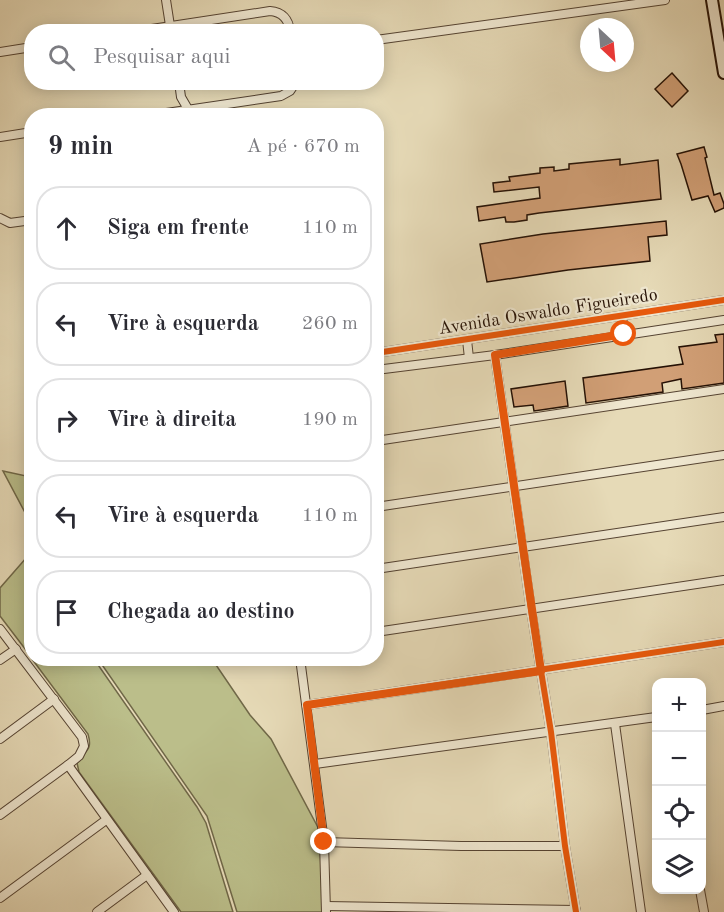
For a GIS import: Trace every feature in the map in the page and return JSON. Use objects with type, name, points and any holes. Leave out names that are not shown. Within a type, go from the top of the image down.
[{"type":"main road","points":[[712,0],[724,74]]},
{"type":"street","points":[[166,0],[169,24]]},
{"type":"street","points":[[384,39],[665,0]]},
{"type":"street","points":[[198,24],[270,11],[285,18],[288,24]]},
{"type":"street","points":[[0,52],[24,48]]},
{"type":"street","points":[[180,90],[181,97],[188,108]]},
{"type":"street","points":[[213,108],[281,96],[291,90]]},
{"type":"street","points":[[0,136],[24,133]]},
{"type":"street","points":[[0,218],[10,223],[24,221]]},
{"type":"street","name":"Avenida Oswaldo Figueiredo","points":[[384,352],[724,300]]},
{"type":"street","points":[[622,316],[624,334]]},
{"type":"street","name":"Avenida Oswaldo Figueiredo","points":[[384,369],[495,355],[724,320]]},
{"type":"street","points":[[467,340],[469,358]]},
{"type":"street","points":[[301,666],[324,842],[326,909],[576,911],[495,355]]},
{"type":"street","points":[[384,440],[724,389]]},
{"type":"street","points":[[384,506],[724,455]]},
{"type":"street","points":[[384,568],[724,517]]},
{"type":"street","points":[[384,631],[724,580]]},
{"type":"street","points":[[0,628],[24,659]]},
{"type":"street","points":[[307,705],[724,642]]},
{"type":"street","points":[[0,660],[16,648]]},
{"type":"street","points":[[0,815],[68,765],[79,756],[84,747],[82,737],[29,666]]},
{"type":"street","points":[[0,739],[54,699]]},
{"type":"street","points":[[706,709],[724,706]]},
{"type":"street","points":[[315,764],[652,718]]},
{"type":"street","points":[[615,724],[641,912]]},
{"type":"street","points":[[68,765],[174,912]]},
{"type":"street","points":[[0,898],[106,820]]},
{"type":"street","points":[[324,842],[565,846]]},
{"type":"street","points":[[97,912],[147,875]]},
{"type":"street","points":[[701,894],[704,912]]},
{"type":"green space","points":[[3,471],[24,476],[24,511]]},
{"type":"green space","points":[[24,560],[24,648],[0,616],[0,588]]},
{"type":"green space","points":[[37,666],[99,666],[206,823],[233,912],[181,912],[79,772],[77,763],[90,744],[88,734]]},
{"type":"green space","points":[[103,666],[217,666],[250,715],[271,739],[322,835],[322,912],[237,912],[207,816]]},
{"type":"building","points":[[672,73],[688,91],[672,107],[655,89]]},
{"type":"building","points":[[704,147],[714,195],[720,193],[724,204],[724,208],[715,212],[708,196],[692,200],[677,154]]},
{"type":"building","points":[[620,159],[620,165],[658,160],[661,199],[539,213],[527,215],[527,220],[514,222],[506,222],[505,217],[479,221],[477,207],[540,198],[539,187],[494,192],[493,183],[510,181],[509,177],[540,173],[540,168],[554,167],[554,171],[569,169],[569,164]]},
{"type":"building","points":[[666,221],[667,235],[648,237],[650,261],[487,282],[480,244],[543,234]]},
{"type":"building","points":[[724,334],[724,383],[682,389],[681,379],[662,383],[663,392],[586,403],[583,378],[683,364],[679,347],[717,342],[715,335]]},
{"type":"building","points":[[565,381],[568,406],[534,411],[533,405],[514,407],[511,389]]},
{"type":"cycle path","points":[[384,352],[724,300]]},
{"type":"cycle path","points":[[495,355],[576,912]]},
{"type":"cycle path","points":[[307,705],[724,642]]},
{"type":"route","points":[[324,842],[307,705],[541,671],[495,355],[624,334]]}]
